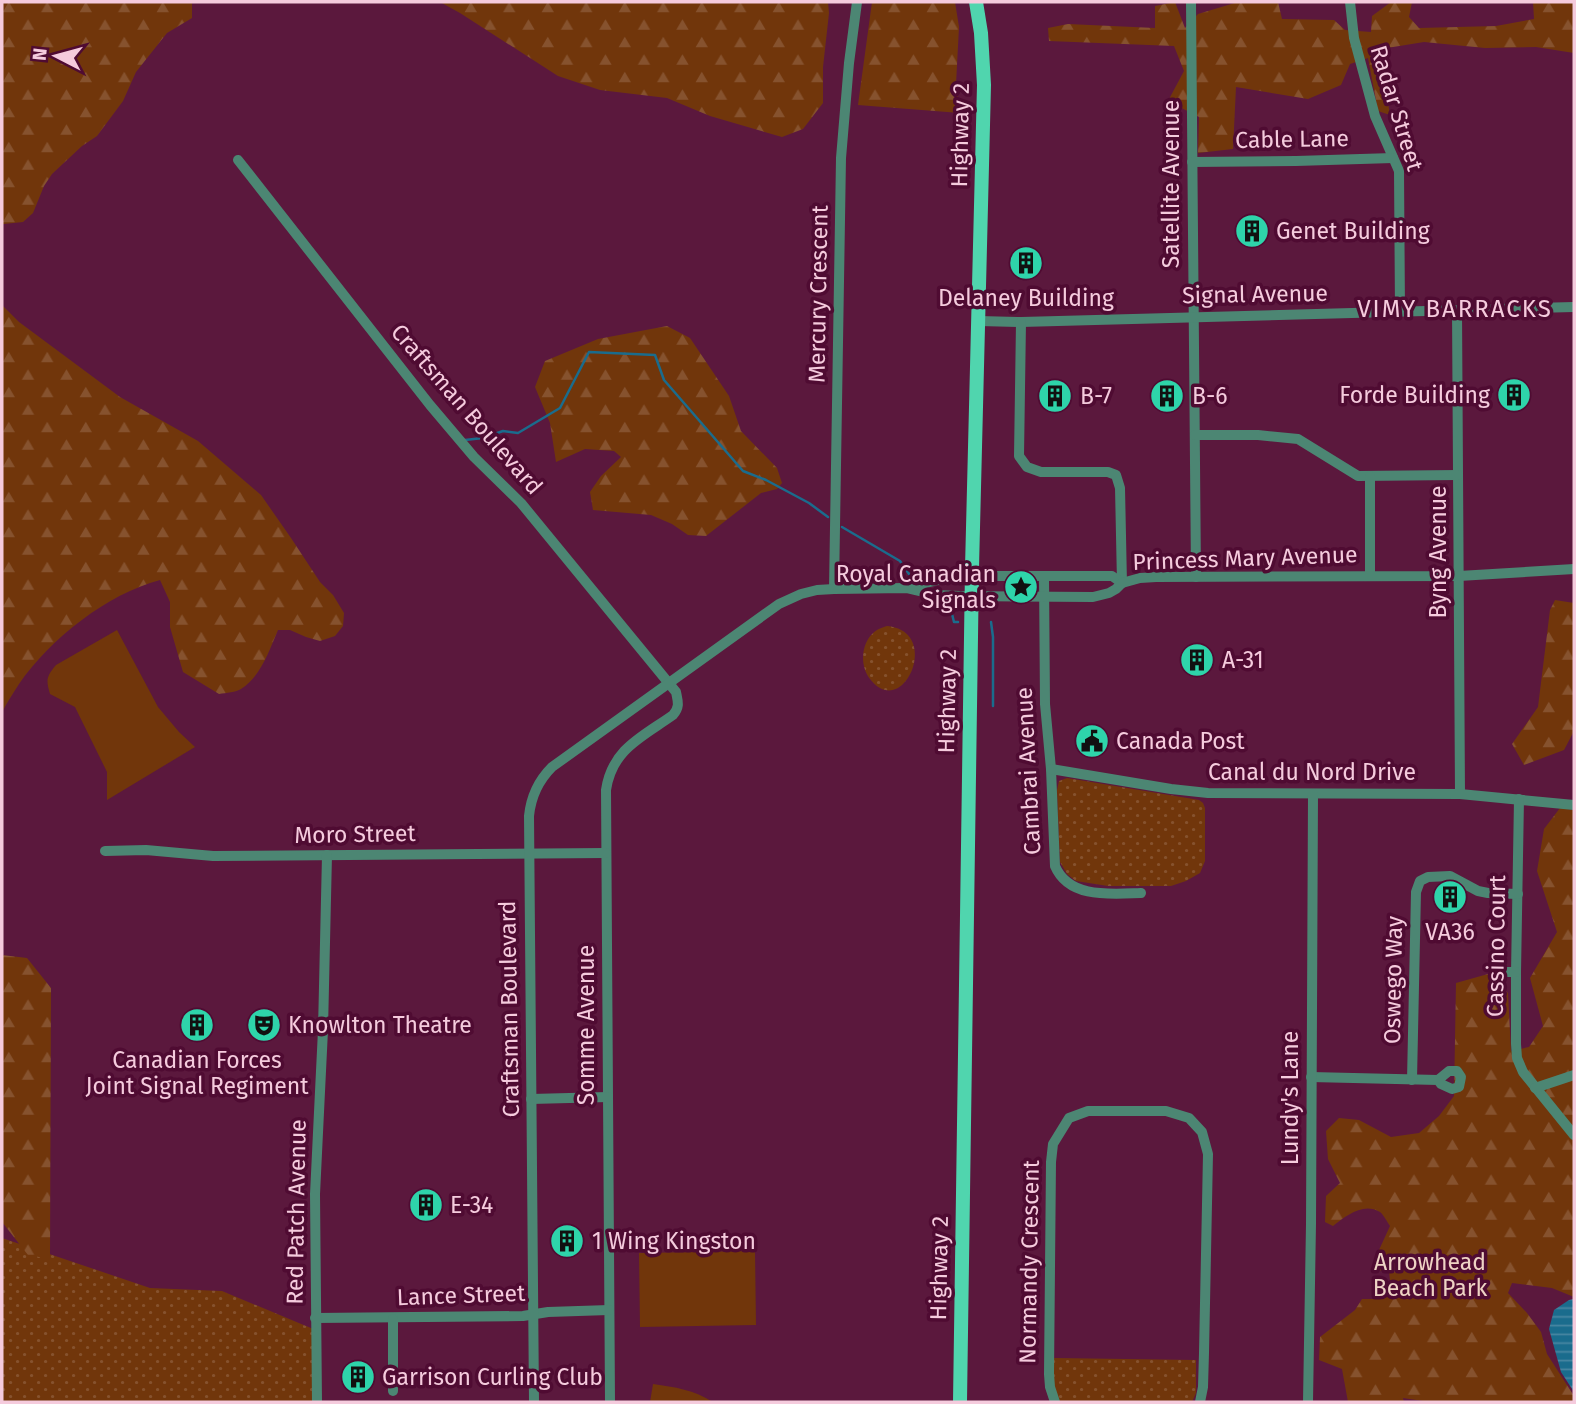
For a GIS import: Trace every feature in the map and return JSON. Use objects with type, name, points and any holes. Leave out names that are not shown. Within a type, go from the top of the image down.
[{"type":"main road","name":"Highway 2","points":[[960,1402],[971,596],[984,85],[976,2]]},
{"type":"street","name":"Mercury Crescent","points":[[834,589],[841,158],[857,2]]},
{"type":"street","name":"Satellite Avenue","points":[[1191,2],[1196,577]]},
{"type":"street","name":"Radar Street","points":[[1350,2],[1354,38],[1375,116],[1399,171],[1400,312]]},
{"type":"street","name":"Cable Lane","points":[[1192,162],[1394,158]]},
{"type":"street","name":"Craftsman Boulevard","points":[[238,160],[430,405],[474,457],[521,503],[669,682]]},
{"type":"street","name":"Signal Avenue","points":[[979,321],[1574,307]]},
{"type":"street","name":"Byng Avenue","points":[[1457,310],[1460,794]]},
{"type":"street","points":[[1021,322],[1019,456],[1027,467],[1041,472],[1108,472],[1116,475],[1120,488],[1122,583]]},
{"type":"street","points":[[1195,435],[1258,435],[1298,439],[1353,474],[1458,475]]},
{"type":"street","name":"Princess Mary Avenue","points":[[1370,476],[1370,575]]},
{"type":"street","name":"Princess Mary Avenue","points":[[971,596],[1093,597],[1109,593],[1122,583],[1156,577],[1459,576],[1574,569]]},
{"type":"street","name":"Craftsman Boulevard","points":[[906,588],[940,579],[972,576]]},
{"type":"street","name":"Princess Mary Avenue","points":[[972,576],[1112,576],[1122,583]]},
{"type":"street","name":"Cambrai Avenue","points":[[1044,576],[1045,704],[1051,769],[1054,859],[1058,873],[1069,885],[1078,889],[1141,893]]},
{"type":"street","name":"Craftsman Boulevard","points":[[534,1402],[529,853],[530,805],[538,785],[552,767],[669,682],[779,604],[801,594],[834,589],[906,588],[936,595],[971,596]]},
{"type":"street","name":"Somme Avenue","points":[[610,1402],[606,790],[608,777],[617,758],[627,747],[677,710],[677,692],[669,682]]},
{"type":"street","name":"Canal du Nord Drive","points":[[1051,769],[1192,792],[1460,794],[1574,804]]},
{"type":"street","name":"Lundy's Lane","points":[[1308,1402],[1313,794]]},
{"type":"street","name":"Cassino Court","points":[[1520,799],[1517,1058],[1523,1072],[1574,1136]]},
{"type":"street","name":"Moro Street","points":[[105,851],[146,850],[213,856],[607,853]]},
{"type":"street","name":"Red Patch Avenue","points":[[317,1402],[315,1194],[323,1030],[327,855]]},
{"type":"street","name":"Oswego Way","points":[[1412,1080],[1416,892],[1420,881],[1428,877],[1450,876],[1478,891],[1518,894]]},
{"type":"street","points":[[1500,972],[1516,972]]},
{"type":"street","points":[[1535,1088],[1574,1075]]},
{"type":"street","points":[[1311,1077],[1438,1080]]},
{"type":"street","points":[[531,1099],[608,1097]]},
{"type":"street","name":"Normandy Crescent","points":[[1055,1402],[1049,1374],[1053,1144],[1069,1118],[1088,1111],[1127,1110],[1166,1111],[1189,1118],[1202,1132],[1208,1154],[1203,1387],[1200,1402]]},
{"type":"street","name":"Lance Street","points":[[315,1318],[523,1316],[548,1311],[609,1310]]},
{"type":"street","points":[[393,1318],[393,1391]]},
{"type":"green space","points":[[2,2],[192,2],[192,18],[167,33],[136,72],[123,101],[97,136],[52,174],[33,213],[23,222],[4,224],[2,224]]},
{"type":"green space","points":[[440,2],[828,2],[823,103],[803,129],[782,137],[710,116],[667,98],[600,90],[558,76]]},
{"type":"green space","points":[[872,2],[955,2],[959,27],[956,84],[960,113],[858,105]]},
{"type":"green space","points":[[1175,2],[1185,28],[1198,14],[1238,2],[1278,2],[1282,19],[1334,20],[1345,30],[1371,32],[1372,16],[1391,2],[1412,2],[1409,17],[1419,28],[1496,26],[1534,19],[1533,2],[1574,2],[1574,53],[1536,47],[1485,48],[1424,42],[1387,48],[1386,91],[1390,115],[1378,111],[1368,58],[1350,64],[1341,85],[1308,99],[1236,87],[1233,149],[1198,153],[1199,117],[1168,101],[1184,71],[1174,46],[1049,41],[1048,28],[1068,24],[1155,28],[1155,6]]},
{"type":"green space","points":[[2,305],[19,322],[120,397],[198,441],[261,495],[344,613],[343,626],[335,636],[320,641],[290,630],[278,630],[264,663],[248,684],[239,690],[219,694],[183,672],[170,627],[170,602],[160,580],[100,607],[63,635],[32,667],[2,712]]},
{"type":"green space","points":[[667,326],[690,338],[729,396],[741,431],[777,468],[782,483],[777,489],[761,493],[706,536],[688,535],[651,515],[593,510],[590,492],[601,476],[621,457],[614,451],[585,449],[556,462],[550,423],[535,387],[545,361],[598,339]]},
{"type":"green space","points":[[1555,600],[1574,603],[1574,731],[1564,750],[1524,765],[1512,744],[1538,707],[1550,610]]},
{"type":"green space","points":[[887,626],[904,631],[913,642],[915,656],[912,670],[905,682],[894,690],[883,689],[870,679],[863,660],[865,646],[872,634]]},
{"type":"green space","points":[[117,630],[158,707],[195,747],[107,800],[107,772],[75,707],[50,694],[48,682],[56,665]]},
{"type":"green space","points":[[1067,778],[1199,800],[1205,808],[1205,861],[1200,873],[1171,886],[1108,886],[1076,881],[1067,874],[1060,862],[1057,790],[1059,781]]},
{"type":"green space","name":"Arrowhead Beach Park","points":[[1560,808],[1574,810],[1574,1297],[1552,1288],[1512,1283],[1508,1293],[1541,1332],[1547,1354],[1574,1396],[1574,1402],[1430,1402],[1403,1398],[1404,1402],[1348,1402],[1342,1369],[1319,1360],[1320,1337],[1355,1310],[1362,1299],[1383,1299],[1391,1291],[1389,1271],[1375,1270],[1374,1261],[1390,1226],[1380,1212],[1374,1209],[1361,1209],[1333,1226],[1325,1222],[1326,1196],[1340,1183],[1328,1159],[1326,1131],[1339,1118],[1359,1120],[1391,1137],[1419,1133],[1439,1116],[1454,1096],[1456,983],[1488,974],[1508,993],[1511,1051],[1529,1047],[1543,1026],[1530,978],[1557,932],[1537,871],[1544,829]]},
{"type":"green space","points":[[2,955],[27,958],[51,988],[50,1259],[28,1255],[2,1222]]},
{"type":"green space","points":[[2,1238],[150,1288],[222,1291],[318,1331],[318,1402],[2,1402]]},
{"type":"green space","points":[[755,1251],[756,1325],[640,1327],[639,1253]]},
{"type":"green space","points":[[1054,1358],[1196,1360],[1196,1393],[1192,1402],[1057,1402],[1054,1391]]},
{"type":"green space","points":[[653,1384],[691,1392],[713,1402],[650,1402]]},
{"type":"water","points":[[1574,1299],[1574,1392],[1561,1372],[1549,1329],[1554,1310]]},
{"type":"waterway","points":[[465,440],[483,438],[503,431],[518,433],[560,408],[589,352],[655,355],[664,380],[743,471],[809,503],[828,517]]},
{"type":"waterway","points":[[842,527],[900,561],[909,574]]},
{"type":"waterway","points":[[926,605],[952,614],[954,622],[958,622]]},
{"type":"waterway","points":[[991,622],[993,706]]},
{"type":"place","name":"Genet Building","points":[[1252,231]]},
{"type":"place","name":"Delaney Building","points":[[1026,263]]},
{"type":"place","name":"Forde Building","points":[[1514,395]]},
{"type":"place","name":"B-7","points":[[1055,396]]},
{"type":"place","name":"B-6","points":[[1167,396]]},
{"type":"place","name":"Royal Canadian Signals","points":[[1021,587]]},
{"type":"place","name":"A-31","points":[[1197,660]]},
{"type":"place","name":"Canada Post","points":[[1092,741]]},
{"type":"place","name":"VA36","points":[[1450,897]]},
{"type":"place","name":"Canadian Forces Joint Signal Regiment","points":[[197,1025]]},
{"type":"place","name":"Knowlton Theatre","points":[[264,1025]]},
{"type":"place","name":"E-34","points":[[426,1205]]},
{"type":"place","name":"1 Wing Kingston","points":[[567,1241]]},
{"type":"place","name":"Garrison Curling Club","points":[[358,1377]]},
{"type":"district","name":"VIMY BARRACKS","points":[[1455,309]]}]
